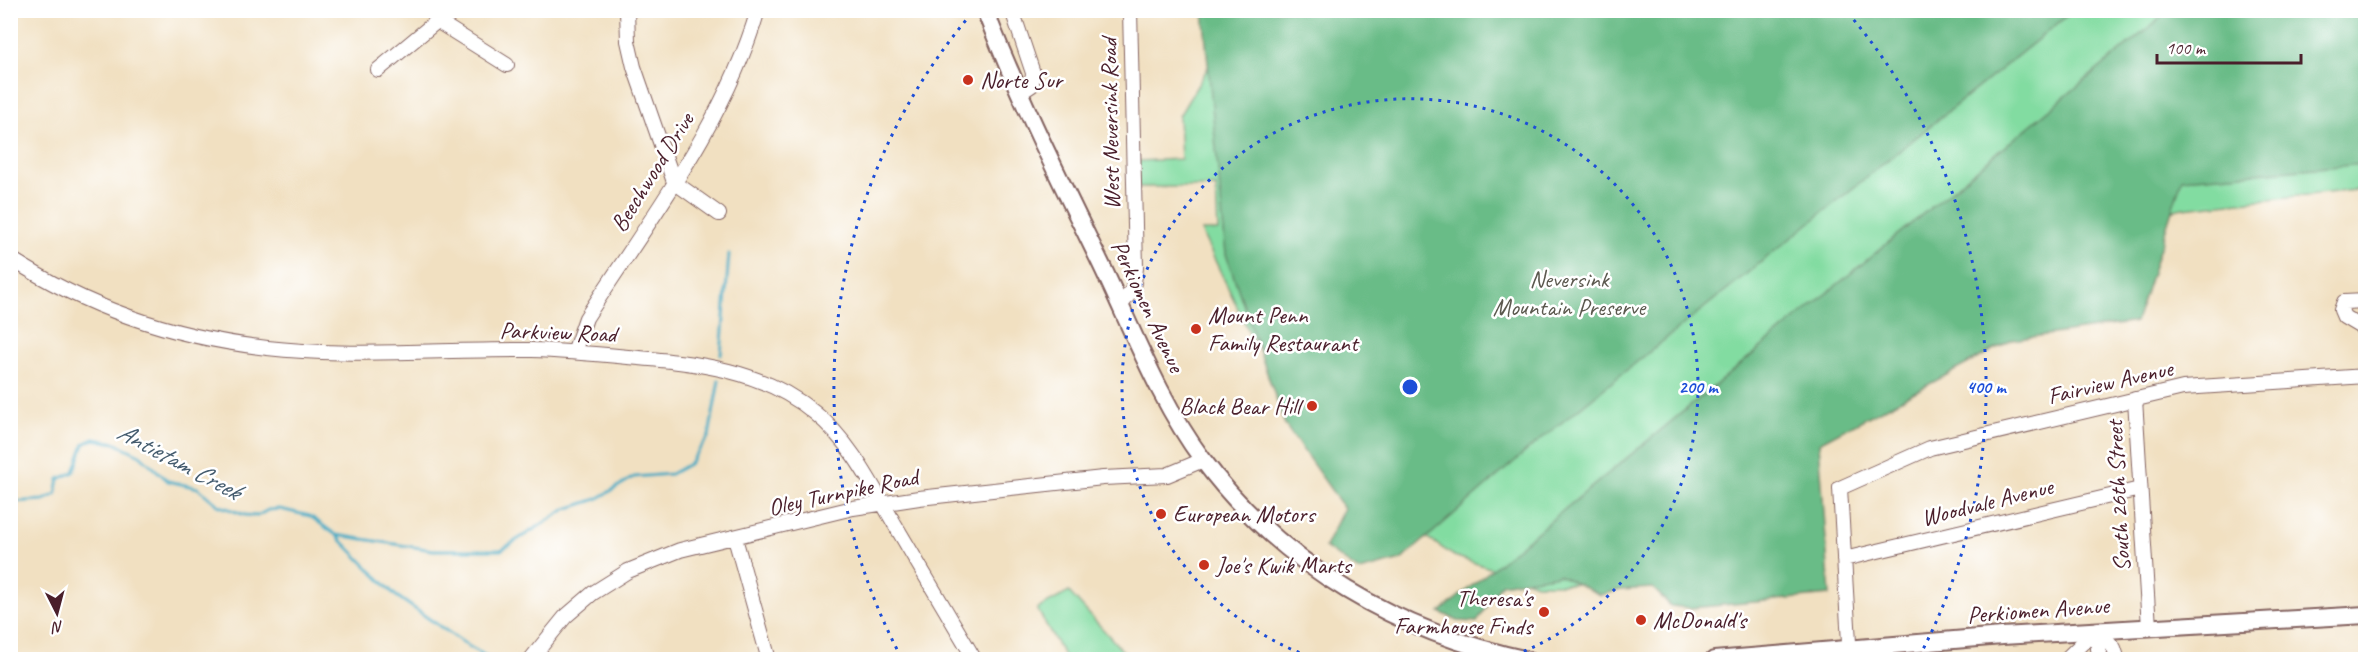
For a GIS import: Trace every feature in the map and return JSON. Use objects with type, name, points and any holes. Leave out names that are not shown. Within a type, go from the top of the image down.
[{"type":"main road","name":"Perkiomen Avenue","points":[[986,10],[1020,93],[1164,395],[1203,460],[1279,540],[1339,586],[1386,613],[1441,637],[1528,660]]},
{"type":"main road","name":"Perkiomen Avenue","points":[[1714,660],[1850,654],[2097,629],[2366,615]]},
{"type":"street","points":[[627,10],[628,41],[634,67],[674,182],[719,214]]},
{"type":"street","name":"Beechwood Drive","points":[[574,352],[586,318],[674,182],[727,93],[758,10]]},
{"type":"street","points":[[1012,10],[1034,73],[1032,85],[1020,93]]},
{"type":"street","name":"West Neversink Road","points":[[1121,305],[1133,289],[1136,268],[1130,10]]},
{"type":"street","points":[[378,70],[442,16],[507,65]]},
{"type":"street","name":"Parkview Road","points":[[10,258],[47,280],[98,305],[152,325],[214,341],[321,352],[574,352],[697,363],[734,370],[762,381],[815,413],[853,456],[975,660]]},
{"type":"street","points":[[2366,301],[2344,302],[2341,310],[2344,317],[2366,330]]},
{"type":"street","name":"Fairview Avenue","points":[[1844,560],[1840,488],[1930,448],[2183,388],[2366,376]]},
{"type":"street","name":"South 26th Street","points":[[2135,399],[2148,627]]},
{"type":"street","name":"Oley Turnpike Road","points":[[530,660],[565,616],[611,580],[662,556],[842,511],[883,504],[1103,478],[1167,474],[1203,460]]},
{"type":"street","name":"Woodvale Avenue","points":[[1844,560],[2140,489]]},
{"type":"street","points":[[735,538],[769,660]]},
{"type":"street","points":[[1844,560],[1850,654]]},
{"type":"street","points":[[2066,660],[2097,629]]},
{"type":"street","points":[[2097,629],[2098,650],[2102,660]]},
{"type":"street","points":[[2097,629],[2114,648],[2118,660]]},
{"type":"green space","points":[[1203,10],[2073,11],[1530,448],[1401,560],[1359,571],[1325,547],[1344,508],[1285,425],[1226,254]]},
{"type":"green space","name":"Neversink Mountain Preserve","points":[[1242,11],[2365,11],[2365,189],[2183,208],[1925,264],[1595,584],[1537,584],[1454,556],[1339,477],[1251,336],[1201,231],[1218,231],[1216,187],[1138,187],[1138,161],[1181,159],[1179,116]]},
{"type":"green space","points":[[2169,11],[2365,11],[2365,164],[2182,179],[2136,322],[2012,340],[1819,443],[1830,595],[1691,608],[1671,606],[1653,588],[1620,590],[1600,595],[1559,575],[1501,584],[1477,622],[1458,621],[1440,612]]},
{"type":"green space","points":[[1069,592],[1130,659],[1066,659],[1037,609]]},
{"type":"waterway","points":[[721,355],[729,254]]},
{"type":"waterway","points":[[337,535],[433,550],[501,550],[566,509],[597,499],[634,477],[671,474],[689,464],[709,436],[719,380]]},
{"type":"waterway","name":"Antietam Creek","points":[[10,502],[44,500],[56,494],[59,479],[74,472],[84,444],[94,439],[115,443],[140,455],[168,481],[198,488],[218,505],[245,515],[257,516],[268,510],[280,509],[310,516],[336,535],[395,595],[468,646],[493,660]]},
{"type":"waterway","name":"Antietam Creek","points":[[478,660],[481,653]]},
{"type":"place","name":"Norte Sur","points":[[968,80]]},
{"type":"place","name":"Mount Penn Family Restaurant","points":[[1196,329]]},
{"type":"place","name":"Black Bear Hill","points":[[1312,406]]},
{"type":"place","name":"European Motors","points":[[1161,514]]},
{"type":"place","name":"Joe's Kwik Marts","points":[[1204,565]]},
{"type":"place","name":"Theresa's Farmhouse Finds","points":[[1544,612]]},
{"type":"place","name":"McDonald's","points":[[1641,620]]}]
